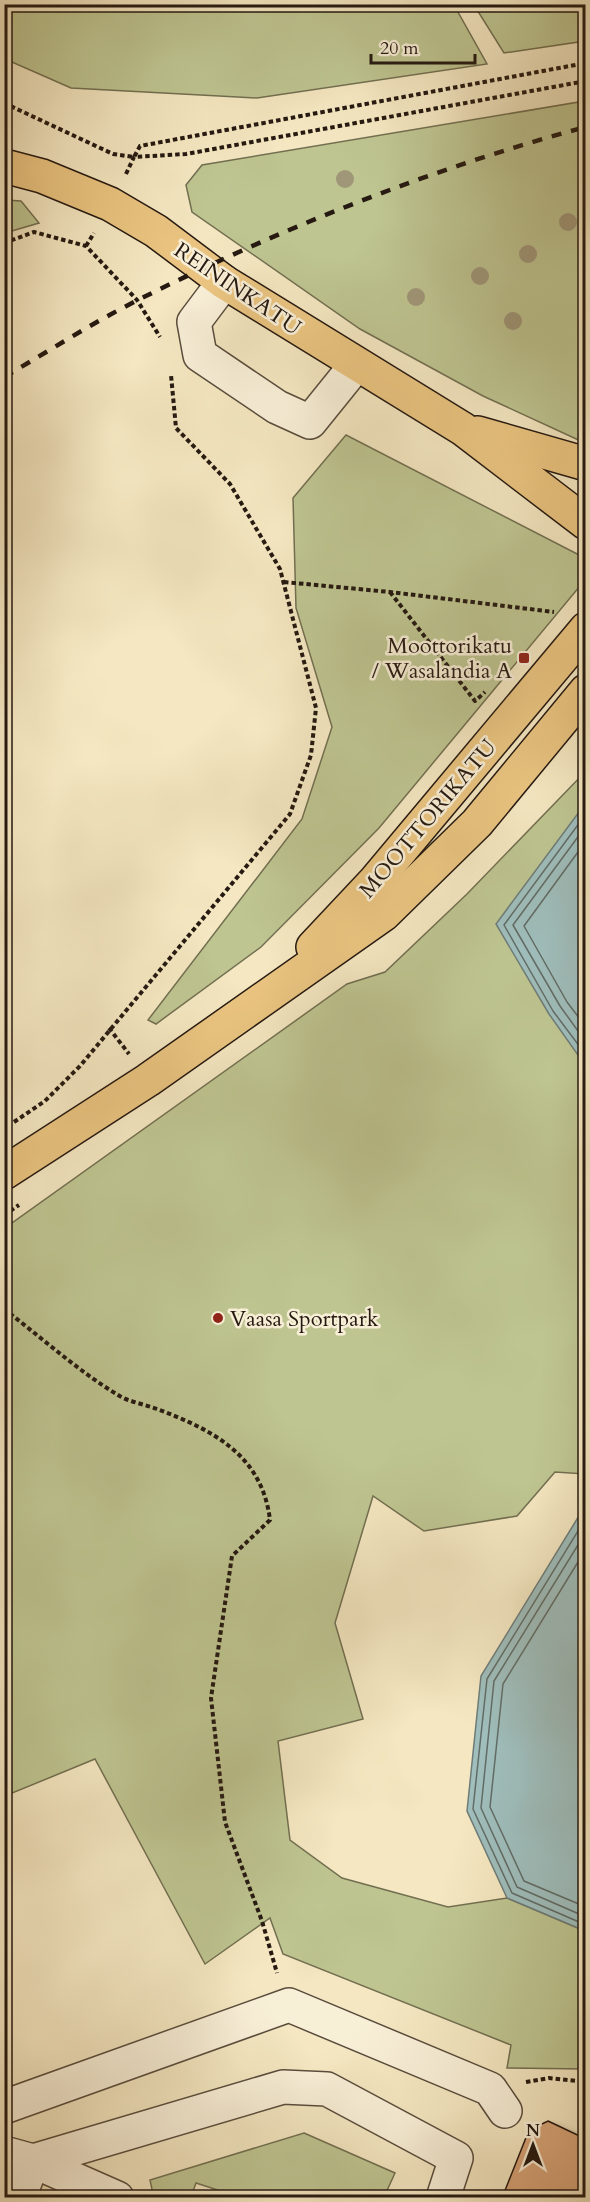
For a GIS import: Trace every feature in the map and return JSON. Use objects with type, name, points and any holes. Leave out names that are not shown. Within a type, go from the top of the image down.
[{"type":"main road","name":"REININKATU","points":[[4,166],[42,176],[110,204],[156,231],[224,282],[356,365],[464,429],[585,523]]},
{"type":"main road","name":"REININKATU","points":[[464,429],[585,464]]},
{"type":"main road","name":"MOOTTORIKATU","points":[[262,1001],[375,881],[574,621]]},
{"type":"main road","name":"MOOTTORIKATU","points":[[4,1173],[139,1086],[384,914],[477,823],[585,691]]},
{"type":"lane","points":[[224,282],[194,322],[200,355],[277,407],[310,423],[356,365]]},
{"type":"lane","points":[[4,2107],[289,2005],[329,2019],[497,2100]]},
{"type":"lane","points":[[19,2157],[283,2087],[327,2089],[456,2158],[443,2198]]},
{"type":"lane","points":[[19,2157],[19,2198]]},
{"type":"lane","points":[[19,2157],[117,2198]]},
{"type":"path","points":[[86,246],[140,146],[585,63]]},
{"type":"path","points":[[4,103],[113,154],[134,157],[186,154],[585,81]]},
{"type":"path","points":[[4,243],[34,232],[86,246],[137,300],[164,344]]},
{"type":"path","points":[[13,1123],[45,1101],[80,1066],[290,814],[311,755],[316,708],[280,569],[230,484],[176,428],[170,364]]},
{"type":"path","points":[[284,582],[390,592],[574,621]]},
{"type":"path","points":[[390,592],[475,701],[491,687]]},
{"type":"path","points":[[4,1309],[119,1396],[180,1418],[225,1441],[252,1469],[267,1496],[270,1520],[232,1556],[211,1698],[225,1822],[289,2005]]},
{"type":"path","points":[[497,2100],[549,2078],[585,2082]]},
{"type":"green space","points":[[4,5],[454,5],[487,64],[257,98],[71,88],[5,59]]},
{"type":"green space","points":[[474,5],[585,5],[585,41],[504,53]]},
{"type":"green space","points":[[585,101],[585,443],[483,396],[360,329],[192,212],[186,185],[202,165]]},
{"type":"green space","points":[[5,200],[21,201],[39,223],[5,233]]},
{"type":"green space","points":[[346,435],[585,558],[585,580],[379,828],[261,947],[156,1024],[148,1020],[302,819],[332,727],[296,608],[293,498]]},
{"type":"green space","points":[[585,772],[585,1474],[555,1472],[517,1516],[424,1531],[373,1496],[335,1623],[363,1719],[278,1741],[290,1840],[342,1878],[448,1907],[507,1898],[585,1931],[585,2069],[507,2068],[511,2045],[283,1954],[270,1918],[205,1964],[95,1759],[5,1796],[5,1228],[347,984],[385,972],[467,894]]},
{"type":"green space","points":[[304,2133],[395,2173],[384,2197],[239,2197],[196,2183],[191,2197],[161,2197],[153,2194],[150,2180]]},
{"type":"water","points":[[585,804],[585,1065],[549,1014],[496,924]]},
{"type":"water","points":[[585,1506],[586,1931],[507,1898],[467,1811],[481,1676]]},
{"type":"building","points":[[548,2121],[586,2139],[586,2198],[502,2198],[529,2130]]},
{"type":"railway","points":[[4,377],[138,300],[245,249],[415,181],[472,161],[586,127]]},
{"type":"place","name":"Moottorikatu / Wasalandia A","points":[[524,658]]},
{"type":"place","name":"Vaasa Sportpark","points":[[218,1318]]}]
